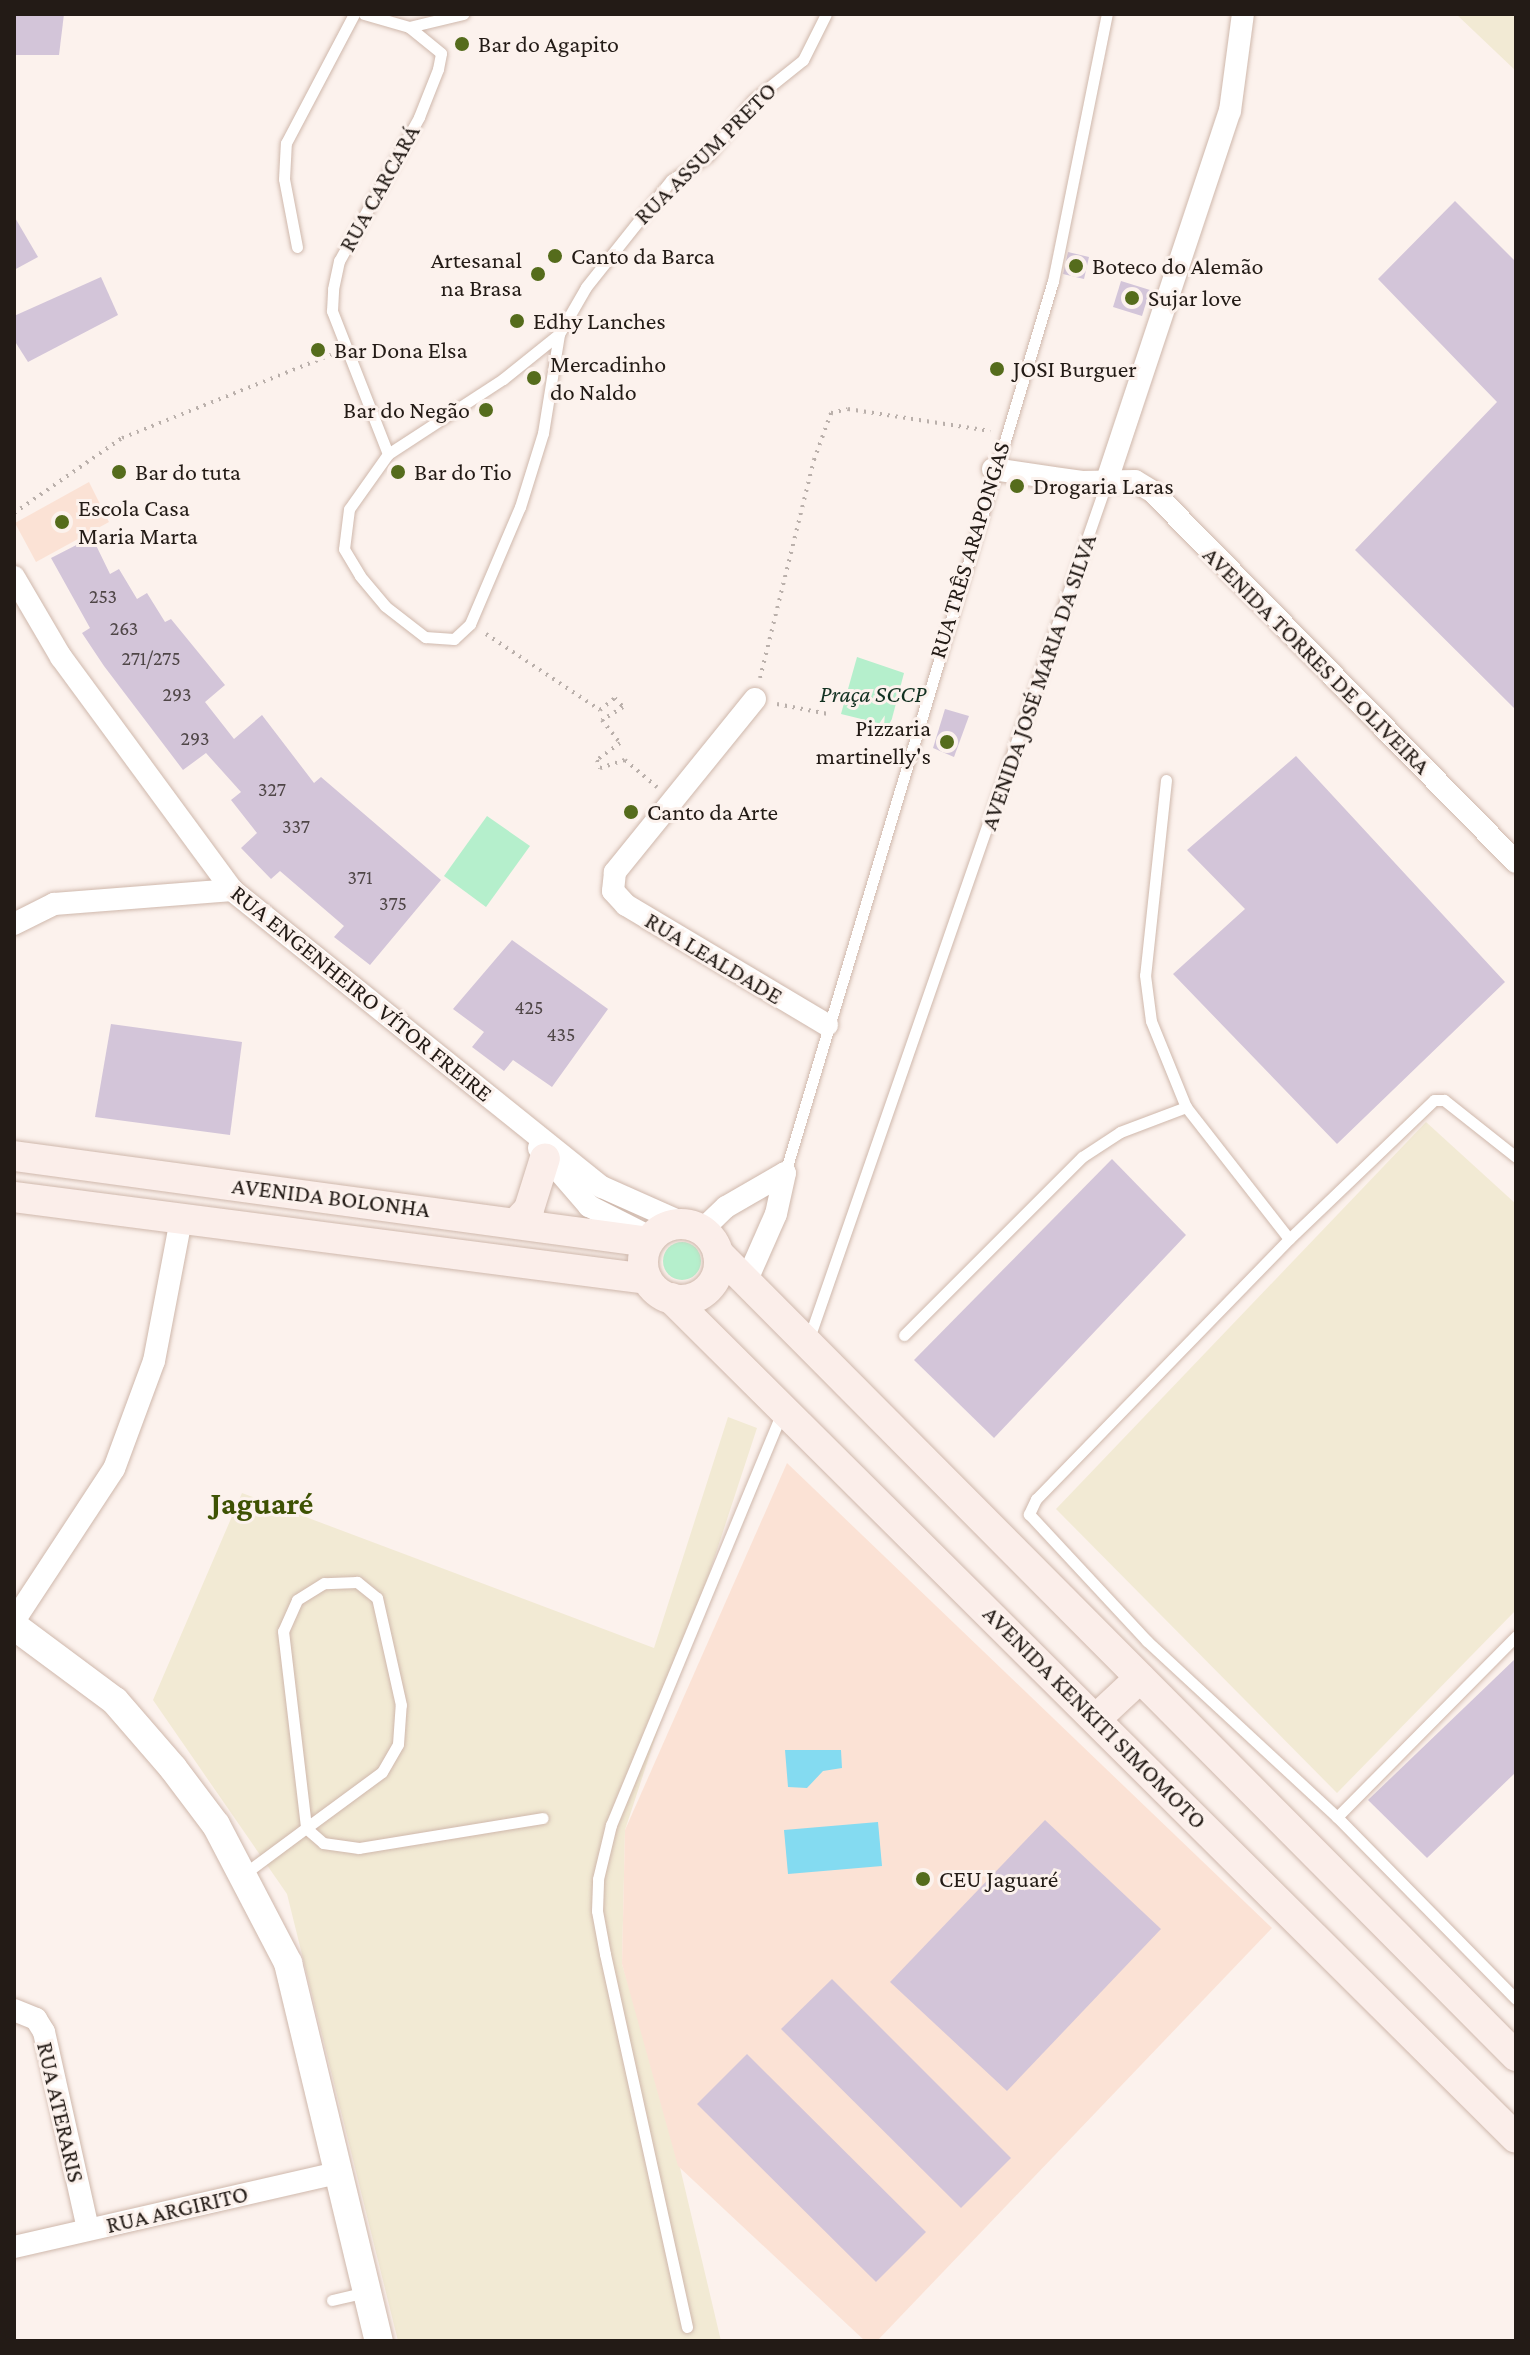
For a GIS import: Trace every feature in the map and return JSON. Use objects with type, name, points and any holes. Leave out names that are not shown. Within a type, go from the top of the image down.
[{"type":"main road","name":"AVENIDA BOLONHA","points":[[14,1156],[650,1240]]},
{"type":"main road","points":[[518,1221],[529,1209],[545,1158]]},
{"type":"main road","name":"AVENIDA BOLONHA","points":[[14,1197],[647,1279]]},
{"type":"main road","points":[[702,1236],[717,1272],[705,1291],[671,1298],[647,1279],[643,1256],[650,1240],[664,1228],[702,1236],[1516,2056]]},
{"type":"main road","name":"AVENIDA KENKITI SIMOMOTO","points":[[671,1298],[1516,2138]]},
{"type":"main road","points":[[1096,1719],[1140,1678]]},
{"type":"street","name":"AVENIDA JOSÉ MARIA DA SILVA","points":[[1107,480],[1230,111],[1243,14]]},
{"type":"street","name":"AVENIDA TORRES DE OLIVEIRA","points":[[993,469],[1082,482],[1135,481],[1153,492],[1516,862]]},
{"type":"street","name":"RUA ENGENHEIRO VÍTOR FREIRE","points":[[14,577],[61,657],[232,890],[620,1198],[702,1236]]},
{"type":"street","points":[[673,800],[758,690]]},
{"type":"street","name":"RUA LEALDADE","points":[[673,800],[611,882],[626,905],[827,1025]]},
{"type":"street","points":[[14,924],[54,904],[232,890]]},
{"type":"street","name":"RUA ENGENHEIRO VÍTOR FREIRE","points":[[526,1126],[545,1158],[589,1206],[650,1240]]},
{"type":"street","points":[[702,1236],[726,1207],[785,1173]]},
{"type":"street","points":[[746,1282],[776,1214],[785,1173]]},
{"type":"street","points":[[181,1219],[154,1361],[114,1469],[14,1623],[115,1701],[216,1825],[243,1874],[288,1963],[341,2172],[379,2341]]},
{"type":"street","name":"RUA ATERARIS","points":[[14,2010],[36,2019],[44,2032],[88,2229]]},
{"type":"street","name":"RUA ARGIRITO","points":[[14,2247],[341,2172]]},
{"type":"lane","points":[[297,247],[284,179],[286,143],[354,14]]},
{"type":"lane","points":[[364,14],[409,27],[463,14]]},
{"type":"lane","name":"RUA ASSUM PRETO","points":[[559,334],[503,379],[388,454],[349,509],[344,549],[385,606],[425,637],[454,639],[470,624],[520,507],[538,448],[559,334],[586,287],[671,180],[708,156],[753,100],[803,60],[826,14]]},
{"type":"lane","name":"RUA TRÊS ARAPONGAS","points":[[785,1173],[993,469],[1053,281],[1107,14]]},
{"type":"lane","name":"RUA CARCARÁ","points":[[388,454],[332,311],[339,261],[419,117],[441,53],[409,27]]},
{"type":"lane","name":"AVENIDA JOSÉ MARIA DA SILVA","points":[[807,1343],[1107,480]]},
{"type":"lane","points":[[1166,780],[1145,975],[1163,1060],[1186,1107],[1289,1239]]},
{"type":"lane","points":[[1516,1157],[1437,1099],[1289,1239],[1036,1499],[1029,1514],[1147,1641],[1337,1817],[1516,1999]]},
{"type":"lane","points":[[904,1335],[1082,1157],[1120,1132],[1186,1107]]},
{"type":"lane","points":[[687,2327],[605,1954],[597,1911],[598,1879],[611,1825],[783,1409]]},
{"type":"lane","points":[[243,1874],[306,1828],[382,1772],[398,1744],[401,1705],[377,1598],[357,1582],[324,1583],[297,1600],[283,1631],[306,1828],[323,1843],[359,1848],[543,1818]]},
{"type":"lane","points":[[1337,1817],[1516,1636]]},
{"type":"lane","points":[[332,2300],[368,2292]]},
{"type":"path","points":[[14,513],[89,466],[103,450],[346,350]]},
{"type":"path","points":[[828,714],[758,690],[814,460],[831,413],[848,409],[1005,433]]},
{"type":"path","points":[[470,624],[600,710],[615,698],[623,707],[602,720],[620,743],[597,760],[600,768],[625,760],[673,800]]},
{"type":"shaded area","points":[[1456,14],[1516,14],[1516,71]]},
{"type":"shaded area","name":"Escola Casa Maria Marta","points":[[89,482],[109,522],[36,562],[15,523]]},
{"type":"shaded area","points":[[1426,1122],[1516,1204],[1516,1610],[1337,1793],[1056,1509]]},
{"type":"shaded area","points":[[728,1417],[757,1428],[625,1830],[622,1964],[665,2104],[721,2341],[398,2341],[287,1894],[153,1700],[242,1493],[654,1648]]},
{"type":"shaded area","name":"CEU Jaguaré","points":[[787,1463],[1272,1928],[877,2341],[865,2341],[678,2166],[622,1964],[625,1830]]},
{"type":"green space","name":"Praça SCCP","points":[[857,657],[904,673],[890,726],[841,714]]},
{"type":"green space","points":[[487,816],[530,846],[486,907],[444,876]]},
{"type":"green space","points":[[682,1242],[695,1248],[701,1261],[695,1274],[682,1280],[669,1274],[663,1261],[669,1248]]},
{"type":"water","points":[[785,1750],[841,1750],[842,1768],[823,1771],[807,1788],[788,1787]]},
{"type":"water","points":[[878,1822],[882,1866],[788,1874],[784,1830]]},
{"type":"building","points":[[14,14],[64,14],[59,55],[14,55]]},
{"type":"building","points":[[1455,201],[1516,262],[1516,710],[1355,550],[1497,402],[1378,279]]},
{"type":"building","points":[[14,216],[38,257],[14,270]]},
{"type":"building","name":"Boteco do Alemão","points":[[1068,252],[1089,257],[1084,279],[1063,274]]},
{"type":"building","points":[[101,277],[118,315],[28,362],[14,340],[14,316]]},
{"type":"building","name":"Sujar love","points":[[1121,281],[1150,290],[1142,316],[1113,307]]},
{"type":"building","points":[[92,537],[110,574],[119,569],[137,599],[147,593],[165,622],[171,619],[225,685],[205,702],[234,739],[262,715],[314,783],[321,777],[441,880],[370,965],[334,937],[344,926],[280,871],[271,879],[241,848],[257,833],[231,800],[241,792],[206,753],[183,770],[82,633],[90,628],[51,558]]},
{"type":"building","points":[[945,709],[969,716],[954,757],[933,748]]},
{"type":"building","points":[[1296,756],[1505,982],[1337,1144],[1173,974],[1245,909],[1187,850]]},
{"type":"building","points":[[512,940],[608,1009],[552,1087],[513,1060],[504,1071],[472,1047],[484,1032],[453,1009]]},
{"type":"building","points":[[111,1024],[242,1042],[230,1135],[95,1117]]},
{"type":"building","points":[[1112,1159],[1186,1235],[994,1438],[914,1360]]},
{"type":"building","points":[[1516,1658],[1516,1772],[1427,1858],[1368,1800]]},
{"type":"building","points":[[1045,1820],[1161,1929],[1007,2091],[890,1982]]},
{"type":"building","points":[[832,1979],[1011,2158],[961,2208],[781,2029]]},
{"type":"building","points":[[747,2054],[926,2232],[876,2282],[697,2104]]},
{"type":"place","name":"Bar do Agapito","points":[[462,44]]},
{"type":"place","name":"Canto da Barca","points":[[555,256]]},
{"type":"place","name":"Boteco do Alemão","points":[[1076,266]]},
{"type":"place","name":"Artesanal na Brasa","points":[[538,274]]},
{"type":"place","name":"Sujar love","points":[[1132,298]]},
{"type":"place","name":"Edhy Lanches","points":[[517,321]]},
{"type":"place","name":"Bar Dona Elsa","points":[[318,350]]},
{"type":"place","name":"JOSI Burguer","points":[[997,369]]},
{"type":"place","name":"Mercadinho do Naldo","points":[[534,378]]},
{"type":"place","name":"Bar do Negão","points":[[486,410]]},
{"type":"place","name":"Bar do tuta","points":[[119,472]]},
{"type":"place","name":"Bar do Tio","points":[[398,472]]},
{"type":"place","name":"Drogaria Laras","points":[[1017,486]]},
{"type":"place","name":"Escola Casa Maria Marta","points":[[62,522]]},
{"type":"place","name":"Pizzaria martinelly's","points":[[947,742]]},
{"type":"place","name":"Canto da Arte","points":[[631,812]]},
{"type":"place","name":"CEU Jaguaré","points":[[923,1879]]},
{"type":"district","name":"Jaguaré","points":[[262,1503]]}]
